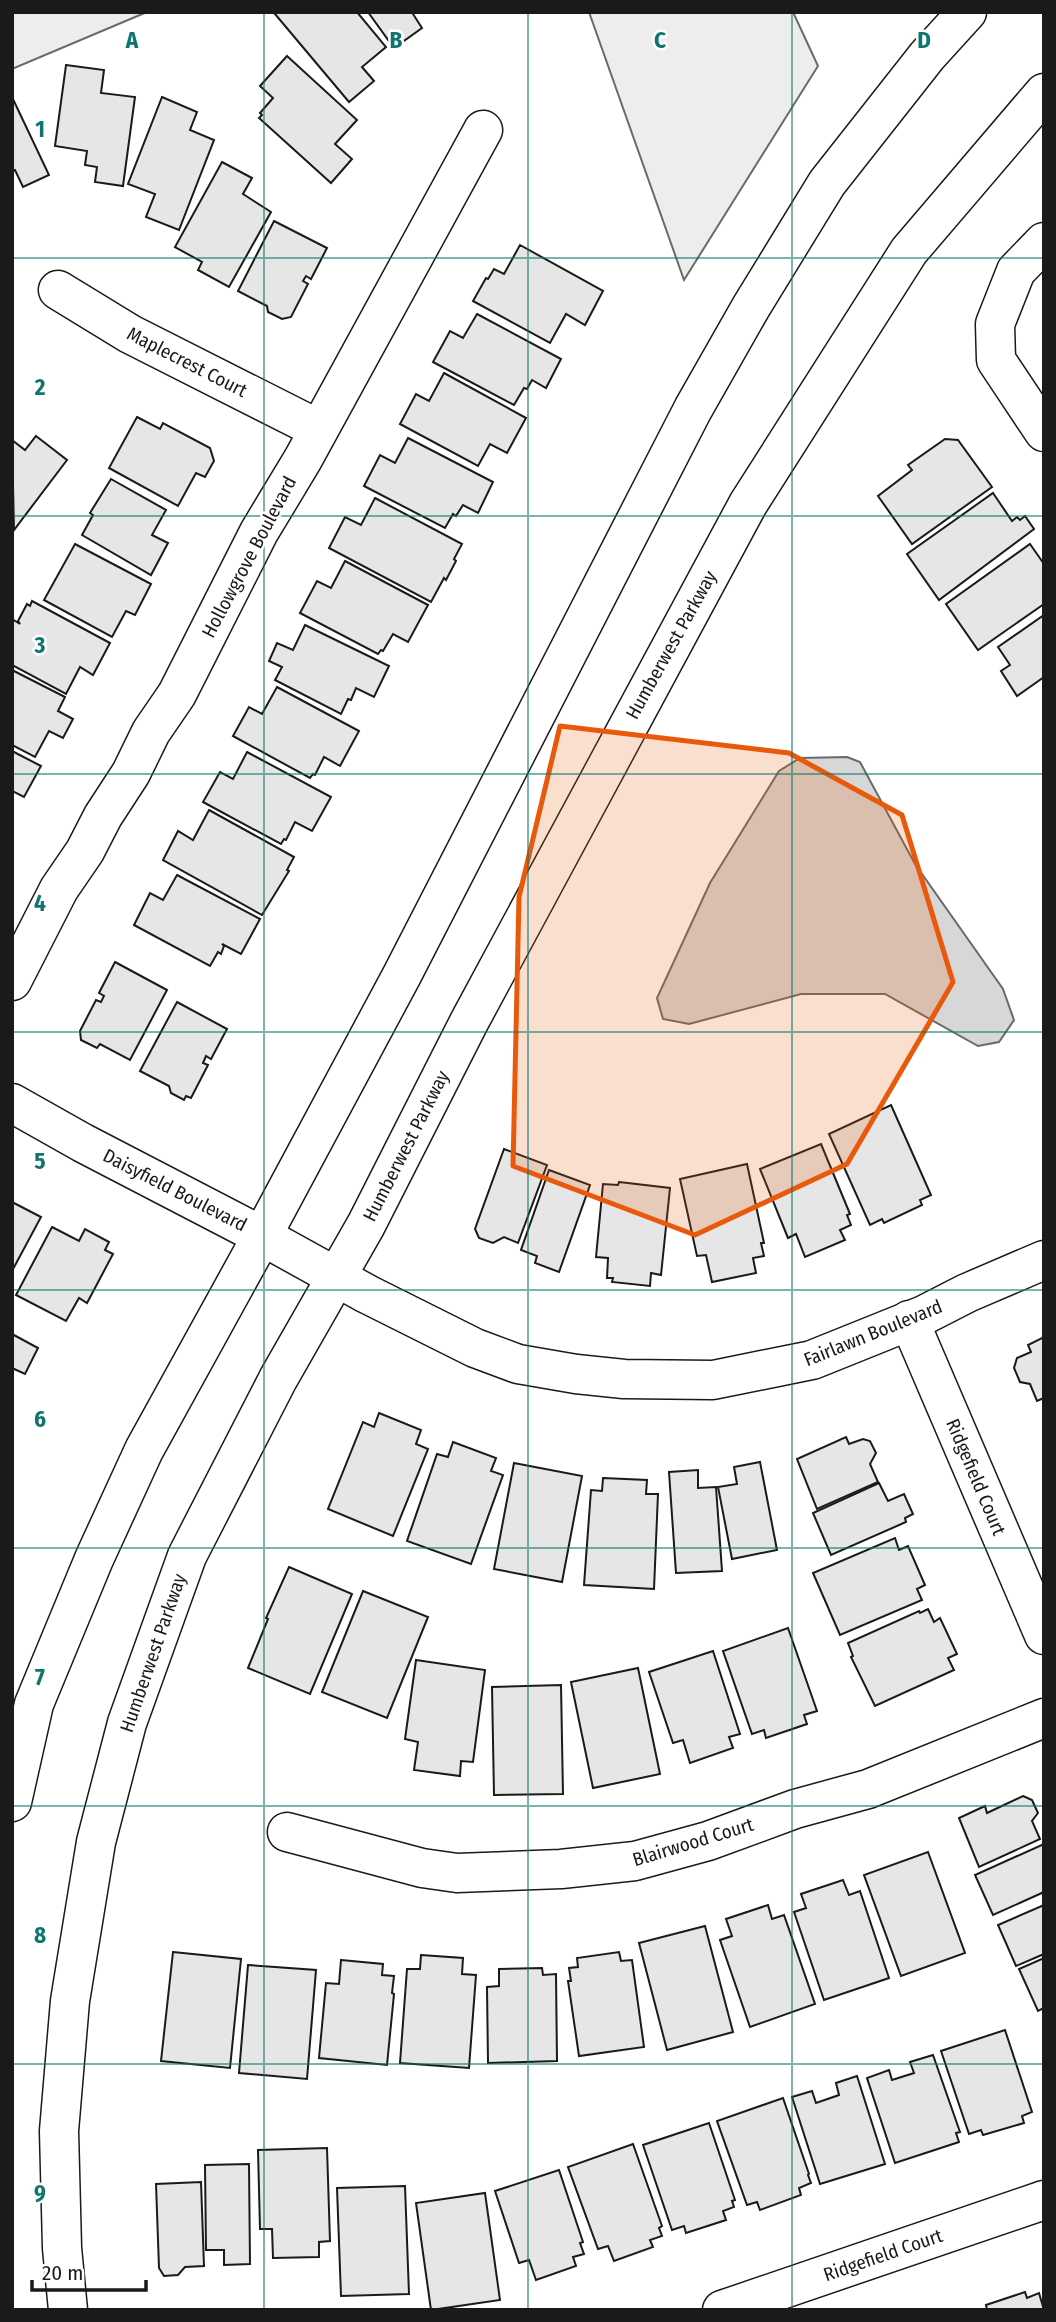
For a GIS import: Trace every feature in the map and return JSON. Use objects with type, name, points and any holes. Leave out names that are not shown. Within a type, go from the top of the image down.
[{"type":"main road","points":[[12,1802],[34,1704],[94,1559],[144,1450],[262,1236],[414,950],[693,409],[827,183],[927,55],[967,12]]},
{"type":"main road","name":"Humberwest Parkway","points":[[68,2310],[62,2248],[59,2131],[70,2001],[96,1842],[127,1723],[187,1556],[278,1379],[338,1277],[469,1022],[748,504],[909,251],[1044,93]]},
{"type":"main road","name":"Hollowgrove Boulevard","points":[[12,981],[59,889],[131,773],[151,732],[177,694],[259,533],[483,130]]},
{"type":"main road","points":[[1044,242],[1016,271],[995,324],[996,360],[1044,432]]},
{"type":"main road","name":"Maplecrest Court","points":[[58,290],[130,334],[318,429]]},
{"type":"main road","name":"Daisyfield Boulevard","points":[[12,1103],[338,1277]]},
{"type":"main road","name":"Fairlawn Boulevard","points":[[338,1277],[475,1348],[508,1360],[576,1374],[624,1379],[713,1380],[813,1360],[1044,1260]]},
{"type":"main road","name":"Ridgefield Court","points":[[909,1320],[1044,1635]]},
{"type":"main road","name":"Blairwood Court","points":[[287,1832],[422,1868],[457,1873],[561,1869],[635,1861],[708,1841],[795,1809],[868,1789],[1044,1718]]},
{"type":"main road","name":"Ridgefield Court","points":[[722,2310],[1044,2200]]},
{"type":"highlighted area","points":[[560,726],[789,753],[902,815],[953,982],[847,1164],[695,1235],[513,1166],[519,897]]},
{"type":"shaded area","points":[[12,12],[147,12],[12,69]]},
{"type":"shaded area","points":[[589,12],[793,12],[818,66],[684,280]]},
{"type":"shaded area","points":[[847,757],[860,762],[915,864],[1003,989],[1014,1020],[999,1042],[978,1046],[885,994],[801,994],[689,1024],[663,1019],[657,998],[710,883],[779,771],[800,758]]},
{"type":"building","points":[[357,12],[386,47],[362,67],[374,81],[349,102],[275,14]]},
{"type":"building","points":[[368,12],[415,12],[413,14],[422,28],[394,48]]},
{"type":"building","points":[[287,56],[357,120],[335,144],[352,159],[331,183],[259,118],[273,98],[260,86]]},
{"type":"building","points":[[66,65],[104,70],[101,93],[135,97],[123,186],[95,182],[97,167],[85,165],[87,151],[55,146]]},
{"type":"building","points":[[12,97],[49,175],[23,187],[15,170],[12,171]]},
{"type":"building","points":[[162,97],[197,112],[190,130],[214,140],[179,230],[146,217],[155,194],[128,184]]},
{"type":"building","points":[[222,162],[252,178],[243,194],[271,212],[229,287],[198,270],[202,262],[175,247]]},
{"type":"building","points":[[274,221],[327,248],[311,279],[306,276],[303,281],[308,284],[291,317],[282,319],[268,312],[267,306],[238,291]]},
{"type":"building","points":[[520,245],[603,291],[585,325],[566,314],[550,343],[473,301],[494,269],[504,274]]},
{"type":"building","points":[[477,314],[561,359],[546,388],[532,380],[514,405],[433,362],[450,331],[463,338]]},
{"type":"building","points":[[444,373],[526,418],[507,453],[490,444],[478,466],[400,424],[416,394],[429,401]]},
{"type":"building","points":[[137,417],[160,429],[163,423],[210,448],[214,461],[205,477],[196,473],[178,506],[109,468]]},
{"type":"building","points":[[36,436],[67,460],[14,530],[12,440],[25,450]]},
{"type":"building","points":[[408,438],[493,482],[478,513],[463,505],[456,516],[453,514],[445,528],[364,486],[380,455],[395,463]]},
{"type":"building","points":[[945,439],[958,440],[992,487],[912,544],[878,496],[912,470],[908,465]]},
{"type":"building","points":[[111,479],[166,510],[152,535],[168,543],[151,575],[82,535],[93,515],[90,513]]},
{"type":"building","points":[[993,493],[1012,521],[1025,516],[1034,529],[939,600],[907,554]]},
{"type":"building","points":[[375,498],[462,544],[446,580],[444,578],[431,602],[329,548],[345,517],[361,525]]},
{"type":"building","points":[[75,544],[151,584],[135,615],[126,611],[112,637],[44,600]]},
{"type":"building","points":[[1030,544],[1044,564],[1044,604],[978,650],[946,604]]},
{"type":"building","points":[[345,561],[428,605],[408,642],[393,634],[383,651],[378,654],[300,613],[317,581],[331,588]]},
{"type":"building","points":[[32,601],[110,643],[93,675],[80,667],[66,694],[12,665],[12,619],[20,624],[18,621],[27,604],[30,606]]},
{"type":"building","points":[[1044,615],[1044,677],[1017,696],[1001,671],[1010,665],[998,647]]},
{"type":"building","points":[[305,625],[389,666],[374,697],[356,688],[341,714],[275,680],[282,667],[269,661],[277,643],[293,650]]},
{"type":"building","points":[[12,670],[65,697],[58,711],[73,719],[63,738],[49,731],[35,757],[12,745]]},
{"type":"building","points":[[277,687],[359,731],[340,766],[324,757],[315,775],[310,778],[233,736],[249,707],[262,714]]},
{"type":"building","points":[[12,751],[41,766],[24,797],[12,791]]},
{"type":"building","points":[[247,752],[331,797],[312,831],[295,822],[281,844],[203,802],[220,772],[233,779]]},
{"type":"building","points":[[209,810],[294,857],[287,870],[289,871],[262,915],[163,860],[178,831],[193,840]]},
{"type":"building","points":[[177,875],[260,919],[241,954],[222,944],[224,946],[221,954],[218,952],[210,966],[134,925],[150,893],[163,900]]},
{"type":"building","points":[[115,962],[167,990],[130,1060],[100,1044],[97,1048],[81,1040],[80,1031],[96,1000],[101,1002],[104,996],[99,993]]},
{"type":"building","points":[[177,1002],[227,1029],[211,1059],[206,1056],[203,1063],[208,1065],[191,1098],[186,1096],[184,1100],[171,1093],[169,1086],[140,1071]]},
{"type":"building","points":[[891,1105],[931,1195],[920,1200],[922,1205],[884,1223],[882,1219],[870,1225],[829,1134]]},
{"type":"building","points":[[821,1144],[850,1214],[847,1215],[851,1225],[840,1230],[845,1240],[805,1257],[796,1234],[788,1238],[760,1169]]},
{"type":"building","points":[[504,1149],[547,1165],[518,1243],[504,1237],[493,1243],[479,1238],[475,1229]]},
{"type":"building","points":[[747,1164],[764,1243],[761,1243],[764,1256],[753,1258],[756,1273],[712,1282],[706,1255],[697,1256],[680,1179]]},
{"type":"building","points":[[549,1170],[590,1185],[559,1272],[535,1263],[537,1256],[521,1250]]},
{"type":"building","points":[[619,1182],[670,1188],[661,1275],[651,1273],[650,1286],[612,1282],[613,1278],[607,1278],[608,1258],[596,1257],[603,1184],[618,1185]]},
{"type":"building","points":[[12,1202],[41,1217],[12,1271]]},
{"type":"building","points":[[52,1227],[79,1241],[85,1229],[109,1242],[105,1250],[113,1254],[87,1303],[79,1298],[66,1321],[16,1295]]},
{"type":"building","points":[[12,1334],[38,1348],[25,1374],[12,1368]]},
{"type":"building","points":[[1044,1337],[1044,1398],[1037,1401],[1030,1384],[1020,1382],[1014,1368],[1017,1358],[1031,1352],[1028,1345]]},
{"type":"building","points":[[379,1413],[421,1430],[416,1444],[428,1449],[393,1536],[328,1509],[363,1422],[374,1427]]},
{"type":"building","points":[[846,1437],[849,1444],[863,1439],[870,1441],[876,1453],[870,1464],[878,1482],[817,1509],[797,1459]]},
{"type":"building","points":[[453,1442],[496,1458],[491,1471],[503,1475],[471,1564],[407,1541],[437,1454],[448,1457]]},
{"type":"building","points":[[760,1462],[777,1550],[732,1559],[718,1487],[737,1484],[734,1467]]},
{"type":"building","points":[[514,1463],[582,1476],[562,1582],[494,1569]]},
{"type":"building","points":[[698,1470],[698,1488],[716,1487],[722,1571],[676,1573],[669,1472]]},
{"type":"building","points":[[603,1478],[647,1480],[646,1494],[658,1494],[654,1589],[584,1585],[591,1490],[602,1491]]},
{"type":"building","points":[[879,1483],[888,1501],[904,1494],[913,1514],[905,1518],[906,1522],[831,1555],[813,1513]]},
{"type":"building","points":[[895,1538],[899,1550],[908,1546],[925,1585],[917,1589],[922,1600],[840,1635],[813,1573]]},
{"type":"building","points":[[289,1567],[352,1594],[310,1694],[248,1668],[268,1619],[266,1618]]},
{"type":"building","points":[[363,1591],[428,1617],[387,1718],[322,1692]]},
{"type":"building","points":[[928,1609],[934,1622],[940,1618],[957,1654],[948,1658],[954,1670],[875,1706],[851,1657],[853,1656],[848,1643]]},
{"type":"building","points":[[788,1628],[817,1711],[804,1715],[807,1724],[766,1738],[764,1730],[752,1734],[723,1651]]},
{"type":"building","points":[[713,1651],[740,1734],[729,1737],[733,1748],[690,1763],[683,1740],[673,1743],[649,1672]]},
{"type":"building","points":[[416,1660],[485,1670],[473,1762],[461,1761],[460,1776],[414,1770],[418,1742],[405,1739]]},
{"type":"building","points":[[638,1668],[660,1774],[593,1788],[571,1682]]},
{"type":"building","points":[[561,1685],[563,1794],[494,1795],[492,1687]]},
{"type":"building","points":[[1023,1796],[1032,1800],[1038,1813],[1032,1821],[1040,1839],[979,1867],[959,1818],[985,1806],[987,1813]]},
{"type":"building","points":[[1044,1844],[1044,1892],[993,1915],[975,1875]]},
{"type":"building","points":[[928,1852],[965,1953],[901,1976],[864,1875]]},
{"type":"building","points":[[843,1880],[849,1895],[860,1891],[889,1978],[824,2000],[794,1912],[806,1908],[801,1894]]},
{"type":"building","points":[[768,1905],[772,1919],[784,1915],[815,2004],[750,2027],[720,1940],[732,1936],[726,1919]]},
{"type":"building","points":[[1044,1905],[1044,1954],[1016,1966],[998,1925]]},
{"type":"building","points":[[705,1926],[733,2032],[667,2050],[639,1943]]},
{"type":"building","points":[[173,1952],[241,1959],[230,2068],[161,2061]]},
{"type":"building","points":[[619,1952],[621,1961],[632,1960],[644,2047],[579,2056],[568,1981],[571,1981],[569,1968],[578,1967],[577,1958]]},
{"type":"building","points":[[421,1955],[463,1958],[462,1974],[476,1975],[469,2068],[400,2063],[407,1969],[420,1969]]},
{"type":"building","points":[[1044,1958],[1044,2008],[1038,2011],[1019,1969]]},
{"type":"building","points":[[341,1960],[383,1964],[382,1975],[394,1976],[387,2065],[319,2058],[326,1983],[339,1984]]},
{"type":"building","points":[[248,1965],[316,1970],[307,2079],[239,2073]]},
{"type":"building","points":[[542,1968],[543,1975],[556,1974],[557,2061],[488,2063],[487,1987],[499,1986],[499,1969]]},
{"type":"building","points":[[1005,2030],[1032,2112],[1022,2116],[1024,2123],[983,2135],[981,2130],[969,2134],[941,2051]]},
{"type":"building","points":[[933,2055],[960,2132],[956,2133],[959,2142],[895,2163],[867,2078],[889,2070],[892,2080],[914,2073],[910,2062]]},
{"type":"building","points":[[857,2076],[885,2164],[820,2184],[792,2097],[812,2091],[816,2103],[839,2095],[836,2083]]},
{"type":"building","points":[[783,2098],[811,2183],[799,2188],[801,2195],[760,2210],[757,2202],[747,2205],[717,2121]]},
{"type":"building","points":[[709,2123],[735,2200],[732,2201],[734,2207],[723,2211],[726,2220],[686,2233],[684,2226],[672,2230],[643,2145]]},
{"type":"building","points":[[633,2144],[662,2226],[659,2228],[662,2236],[650,2240],[653,2247],[614,2261],[608,2246],[598,2249],[568,2167]]},
{"type":"building","points":[[327,2148],[330,2241],[319,2242],[319,2257],[273,2258],[272,2229],[260,2229],[258,2150]]},
{"type":"building","points":[[249,2164],[250,2264],[224,2265],[224,2250],[206,2250],[205,2165]]},
{"type":"building","points":[[559,2170],[583,2242],[580,2243],[584,2254],[573,2257],[576,2266],[536,2280],[529,2260],[519,2263],[495,2191]]},
{"type":"building","points":[[201,2182],[204,2266],[185,2267],[178,2275],[164,2276],[159,2268],[156,2184]]},
{"type":"building","points":[[405,2186],[409,2294],[341,2296],[337,2188]]},
{"type":"building","points":[[485,2193],[500,2300],[431,2310],[416,2203]]},
{"type":"building","points":[[1025,2292],[1027,2298],[1039,2293],[1044,2310],[987,2310],[986,2305]]}]
